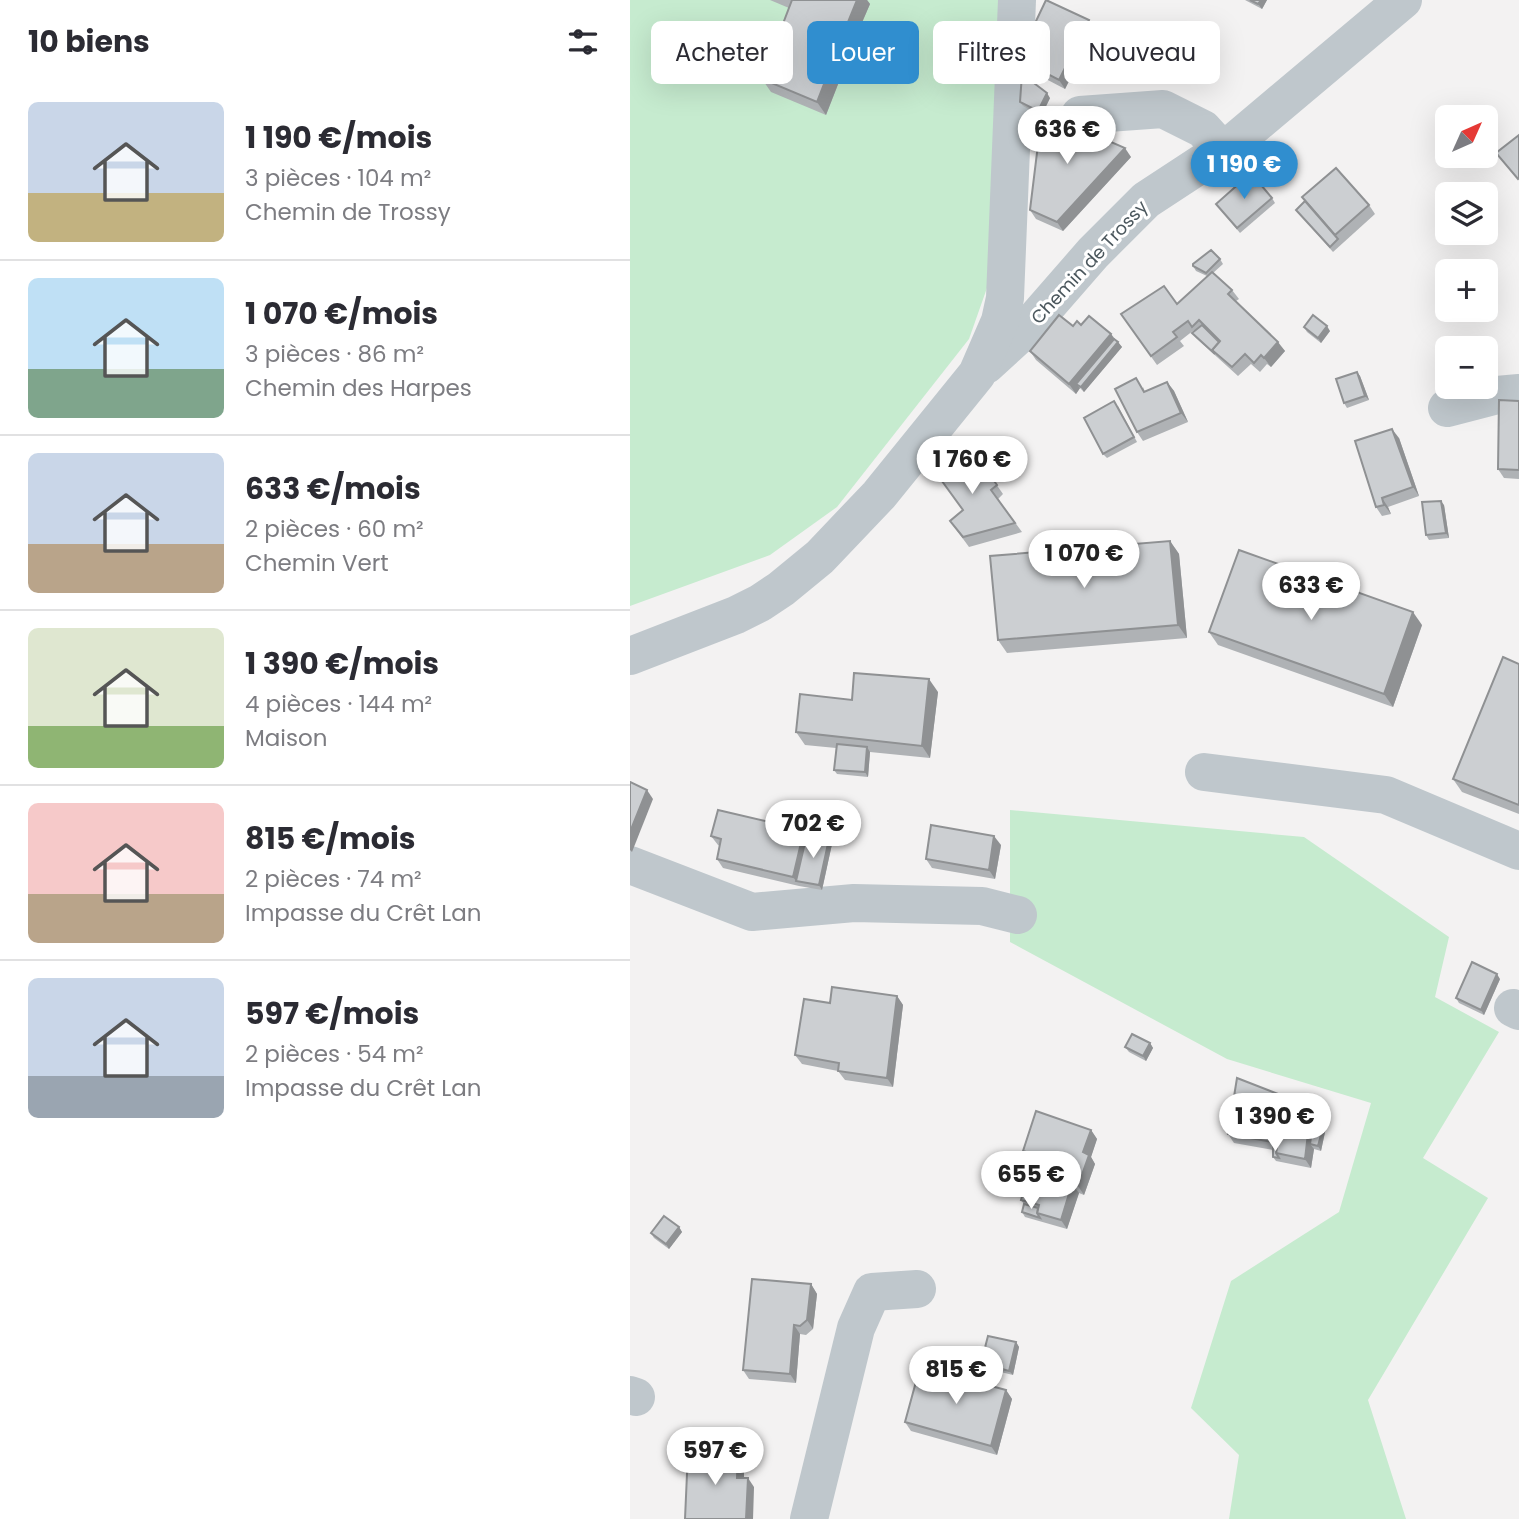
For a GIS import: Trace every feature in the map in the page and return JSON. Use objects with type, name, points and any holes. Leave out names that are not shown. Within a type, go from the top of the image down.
[{"type":"street","points":[[630,656],[736,615],[760,603],[800,574],[829,548],[879,495],[977,374],[1000,321],[1005,298],[1017,0]]},
{"type":"street","name":"Chemin de Trossy","points":[[977,374],[1032,323],[1093,253],[1146,200],[1223,150],[1403,0]]},
{"type":"street","points":[[1080,115],[1163,109],[1203,129],[1223,150]]},
{"type":"street","points":[[1447,408],[1497,395],[1519,393]]},
{"type":"street","points":[[1204,772],[1386,795],[1519,851]]},
{"type":"street","points":[[630,865],[752,912],[854,903],[982,906],[1018,915]]},
{"type":"street","points":[[808,1519],[856,1328],[872,1292],[917,1289]]},
{"type":"green space","points":[[630,0],[1002,0],[1001,21],[933,21],[933,84],[999,84],[994,268],[969,339],[837,507],[770,555],[630,606]]},
{"type":"green space","points":[[1010,810],[1304,837],[1449,937],[1435,997],[1499,1032],[1423,1158],[1488,1198],[1368,1400],[1406,1519],[1229,1519],[1239,1455],[1191,1408],[1231,1281],[1339,1212],[1371,1103],[1227,1059],[1010,942]]},
{"type":"building","points":[[792,0],[857,0],[848,21],[807,21],[807,84],[824,84],[817,102],[774,84],[793,84],[793,21],[784,21]]},
{"type":"building","points":[[1046,0],[1089,20],[1064,21],[1064,70],[1059,80],[1050,75],[1050,21],[1036,21]]},
{"type":"building","points":[[1021,84],[1035,84],[1047,93],[1038,111],[1020,102]]},
{"type":"building","points":[[1042,112],[1125,148],[1057,222],[1030,210]]},
{"type":"building","points":[[1519,135],[1518,179],[1498,155],[1498,151]]},
{"type":"building","points":[[1336,168],[1369,205],[1335,235],[1302,197]]},
{"type":"building","points":[[1251,173],[1272,198],[1237,228],[1216,204]]},
{"type":"building","points":[[1305,201],[1338,239],[1330,247],[1296,210]]},
{"type":"building","points":[[1211,250],[1220,259],[1206,273],[1193,266],[1193,264]]},
{"type":"building","points":[[1212,272],[1232,290],[1228,294],[1278,342],[1264,358],[1261,355],[1254,363],[1245,354],[1232,367],[1212,350],[1220,341],[1199,320],[1192,327],[1188,321],[1173,332],[1177,337],[1151,356],[1121,314],[1164,286],[1177,304]]},
{"type":"building","points":[[1059,315],[1073,326],[1077,321],[1081,325],[1089,316],[1111,334],[1069,384],[1030,351]]},
{"type":"building","points":[[1313,315],[1327,326],[1318,338],[1304,327]]},
{"type":"building","points":[[1202,325],[1219,342],[1212,350],[1215,354],[1192,333]]},
{"type":"building","points":[[1114,339],[1118,342],[1081,387],[1076,384]]},
{"type":"building","points":[[1357,372],[1365,396],[1344,403],[1336,379]]},
{"type":"building","points":[[1136,378],[1144,392],[1167,382],[1181,413],[1137,432],[1115,389]]},
{"type":"building","points":[[1499,400],[1519,401],[1519,470],[1498,469]]},
{"type":"building","points":[[1114,401],[1134,437],[1103,454],[1084,418]]},
{"type":"building","points":[[1392,429],[1413,487],[1382,498],[1384,505],[1376,507],[1355,441]]},
{"type":"building","points":[[949,450],[963,469],[977,457],[997,485],[991,490],[1015,523],[963,537],[950,521],[963,510],[931,466]]},
{"type":"building","points":[[1441,501],[1446,533],[1426,535],[1422,502]]},
{"type":"building","points":[[1170,541],[1178,625],[998,640],[990,556]]},
{"type":"building","points":[[1239,550],[1413,612],[1384,694],[1209,632]]},
{"type":"building","points":[[1503,657],[1519,664],[1519,805],[1453,779]]},
{"type":"building","points":[[854,673],[929,679],[922,746],[796,732],[800,694],[852,700]]},
{"type":"building","points":[[837,744],[867,747],[865,772],[834,770]]},
{"type":"building","points":[[630,782],[647,790],[630,832]]},
{"type":"building","points":[[718,810],[804,830],[793,877],[717,859],[721,839],[711,836]]},
{"type":"building","points":[[931,825],[994,836],[989,870],[926,859]]},
{"type":"building","points":[[807,834],[829,839],[819,885],[796,881]]},
{"type":"building","points":[[1472,962],[1497,974],[1481,1010],[1456,998]]},
{"type":"building","points":[[832,987],[897,996],[887,1078],[838,1071],[839,1063],[795,1055],[804,999],[830,1003]]},
{"type":"building","points":[[1132,1034],[1150,1043],[1143,1056],[1125,1047]]},
{"type":"building","points":[[1237,1078],[1294,1103],[1295,1099],[1323,1104],[1319,1127],[1309,1125],[1305,1159],[1276,1153],[1277,1143],[1228,1134]]},
{"type":"building","points":[[1036,1111],[1091,1130],[1083,1152],[1089,1155],[1078,1186],[1072,1184],[1061,1220],[1037,1213],[1039,1205],[1021,1200],[1029,1172],[1023,1171],[1029,1153],[1023,1151]]},
{"type":"building","points":[[1312,1130],[1322,1131],[1318,1146],[1310,1144]]},
{"type":"building","points":[[1273,1147],[1277,1147],[1279,1158],[1273,1157]]},
{"type":"building","points":[[1024,1204],[1038,1208],[1040,1218],[1022,1212]]},
{"type":"building","points":[[664,1216],[679,1227],[666,1244],[651,1233]]},
{"type":"building","points":[[752,1279],[811,1284],[807,1320],[800,1326],[794,1325],[790,1374],[743,1370]]},
{"type":"building","points":[[988,1336],[1016,1342],[1009,1371],[981,1363]]},
{"type":"building","points":[[920,1367],[1006,1390],[991,1446],[905,1422]]},
{"type":"building","points":[[688,1451],[738,1452],[737,1478],[748,1478],[746,1519],[685,1519]]}]
